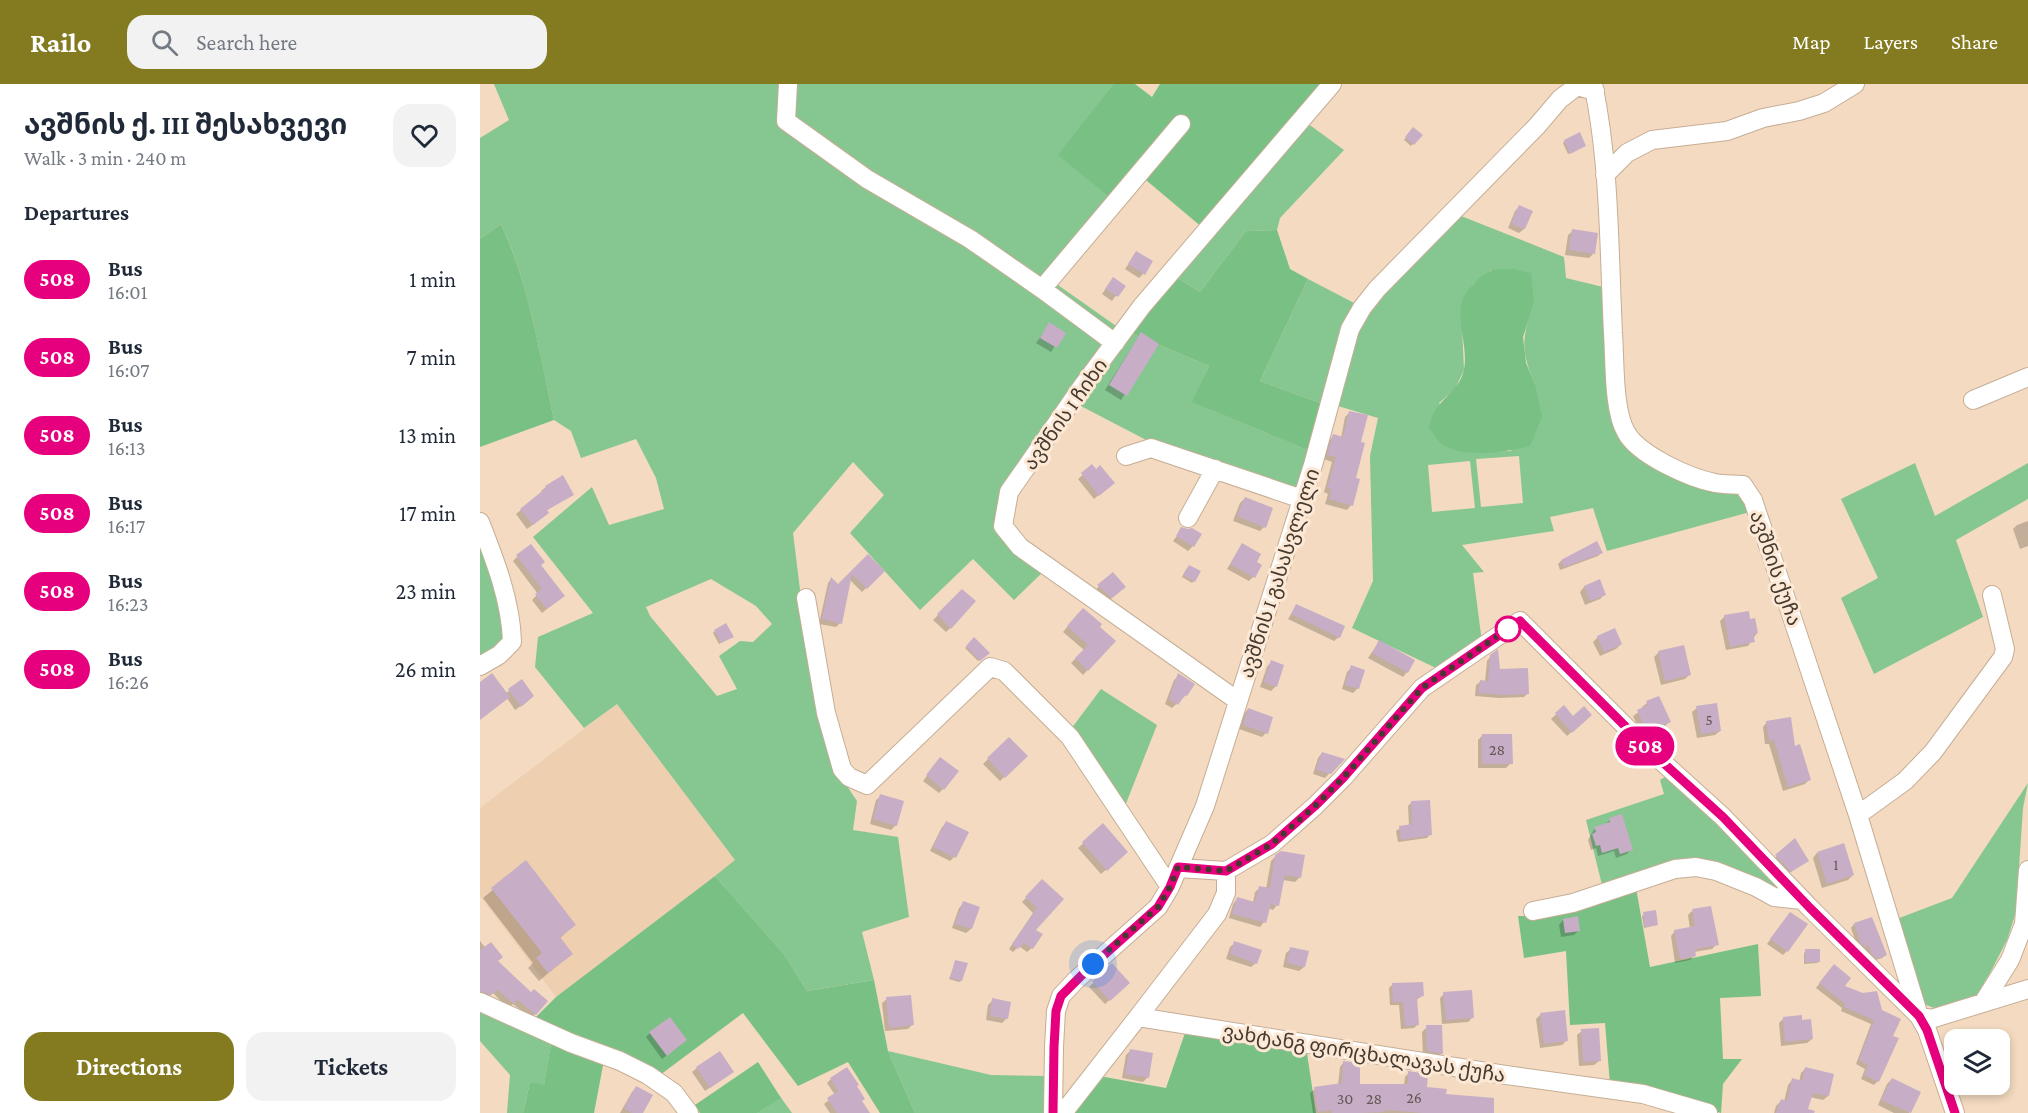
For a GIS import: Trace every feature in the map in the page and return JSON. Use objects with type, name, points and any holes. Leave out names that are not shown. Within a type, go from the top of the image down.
[{"type":"street","points":[[788,84],[786,121],[867,179],[970,239],[1042,288],[1115,343]]},
{"type":"street","name":"ავშნის I ჩიხი","points":[[1238,701],[1020,547],[1003,526],[1009,492],[1142,306],[1332,84]]},
{"type":"street","points":[[1605,175],[1627,153],[1652,140],[1727,131],[1762,118],[1799,111],[1824,103],[1855,84]]},
{"type":"street","name":"ავშნის I გასასვლელი","points":[[1053,1113],[1056,1011],[1061,996],[1158,907],[1170,887],[1205,806],[1302,499],[1350,329],[1362,308],[1377,289],[1537,126],[1560,99],[1577,86],[1594,88]]},
{"type":"street","name":"ავშნის ქუჩა","points":[[1594,88],[1603,138],[1616,385],[1625,431],[1633,443],[1662,462],[1692,476],[1717,484],[1743,484],[1753,500],[1858,815],[1919,1016],[1927,1030],[1955,1113]]},
{"type":"street","points":[[1042,288],[1181,124]]},
{"type":"street","points":[[1973,400],[2028,377]]},
{"type":"street","points":[[1126,456],[1151,448],[1302,499]]},
{"type":"street","points":[[1188,518],[1215,470]]},
{"type":"street","points":[[480,522],[493,554],[511,620],[512,642],[499,655],[480,666]]},
{"type":"street","points":[[1858,815],[1905,781],[1933,752],[2003,657],[2005,649],[1992,595]]},
{"type":"street","points":[[807,598],[825,713],[842,768],[849,777],[867,785],[990,667],[1004,671],[1070,737],[1170,887]]},
{"type":"street","points":[[1178,867],[1226,871],[1272,844],[1343,778],[1422,688],[1520,621],[1647,748],[1723,817],[1802,900],[1919,1016],[1930,1019],[2028,989]]},
{"type":"street","points":[[1533,911],[1573,903],[1674,869],[1696,867],[1716,871],[1756,886],[1774,897],[1802,900]]},
{"type":"street","points":[[1983,1003],[2010,960],[2024,924],[2028,870]]},
{"type":"street","points":[[1063,1113],[1216,914],[1226,893],[1226,871]]},
{"type":"street","points":[[480,1002],[648,1075],[674,1093],[690,1113]]},
{"type":"street","name":"ვახტანგ ფირცხალავას ქუჩა","points":[[1138,1017],[1499,1074],[1643,1094],[1708,1113]]},
{"type":"shaded area","points":[[617,704],[736,860],[556,997],[480,896],[480,808]]},
{"type":"green space","points":[[494,84],[1113,84],[1059,155],[1111,199],[1048,278],[1119,328],[996,528],[1044,571],[1014,600],[973,559],[920,610],[850,533],[884,495],[853,462],[793,533],[806,638],[841,777],[857,801],[853,830],[898,837],[909,917],[862,932],[874,980],[807,991],[784,954],[715,876],[735,860],[617,704],[584,728],[535,667],[538,637],[593,613],[533,537],[592,487],[609,525],[664,509],[656,478],[636,439],[581,458],[571,431],[554,420],[526,295],[501,224],[480,239],[480,138],[509,120]],"holes":[[[711,579],[756,606],[772,624],[753,642],[740,641],[719,656],[737,689],[717,696],[650,616],[646,607]]]},
{"type":"green space","points":[[1113,84],[1135,84],[1152,97],[1160,84],[1324,84],[1203,228],[1134,170],[1111,199],[1058,155]]},
{"type":"green space","points":[[1307,123],[1344,150],[1280,218],[1277,230],[1246,231],[1200,292],[1176,277]]},
{"type":"green space","points":[[1456,214],[1564,257],[1566,278],[1603,287],[1620,439],[1739,494],[1750,512],[1607,551],[1593,508],[1550,517],[1554,531],[1462,545],[1484,572],[1473,573],[1482,642],[1436,668],[1352,628],[1373,581],[1370,456],[1378,418],[1338,406],[1354,336],[1363,317]],"holes":[[[1491,270],[1534,303],[1524,344],[1527,362],[1535,384],[1511,451],[1467,452],[1439,403],[1455,389],[1464,370],[1461,304],[1473,284]],[[1519,456],[1523,503],[1481,507],[1476,459]],[[1470,461],[1475,508],[1432,512],[1428,465]]]},
{"type":"green space","points":[[501,224],[526,295],[554,420],[480,447],[480,239]]},
{"type":"green space","points":[[1277,230],[1290,269],[1308,279],[1260,381],[1326,405],[1312,452],[1192,402],[1209,366],[1131,333],[1176,277],[1200,292],[1246,231]]},
{"type":"green space","points":[[1513,269],[1531,273],[1534,303],[1523,337],[1526,363],[1535,384],[1542,417],[1530,446],[1500,452],[1458,451],[1440,442],[1429,427],[1436,410],[1457,386],[1464,370],[1465,354],[1460,313],[1462,300],[1472,285],[1486,273]]},
{"type":"green space","points":[[1308,279],[1358,305],[1326,405],[1260,381]]},
{"type":"green space","points":[[1131,333],[1209,366],[1193,402],[1312,452],[1297,492],[1152,443],[1079,405]]},
{"type":"green space","points":[[1915,463],[1935,516],[2028,463],[2028,499],[1956,540],[1983,617],[1874,674],[1841,598],[1878,578],[1841,499]]},
{"type":"green space","points":[[480,539],[505,622],[503,643],[480,660]]},
{"type":"green space","points":[[1101,689],[1157,725],[1125,806],[1071,729]]},
{"type":"green space","points":[[1670,774],[1790,894],[1718,867],[1603,889],[1586,820],[1664,794],[1660,780]]},
{"type":"green space","points":[[2028,783],[2023,808],[2016,912],[2007,940],[1975,998],[1934,1008],[1924,1004],[1894,920],[1952,898]]},
{"type":"green space","points":[[715,876],[784,954],[807,991],[874,980],[888,1051],[915,1113],[880,1113],[848,1062],[798,1086],[743,1013],[660,1075],[534,1019],[556,997]]},
{"type":"green space","points":[[1636,888],[1650,967],[1758,944],[1761,996],[1720,998],[1723,1059],[1742,1059],[1723,1084],[1721,1113],[1667,1096],[1610,1084],[1605,1023],[1570,1025],[1566,951],[1524,958],[1518,916],[1532,916]]},
{"type":"green space","points":[[480,1009],[551,1043],[544,1086],[530,1082],[523,1113],[507,1113],[510,1075],[480,1041]]},
{"type":"green space","points":[[1186,1030],[1306,1047],[1316,1113],[1071,1113],[1099,1076],[1166,1088]]},
{"type":"green space","points":[[551,1043],[604,1060],[594,1113],[523,1113],[530,1082],[544,1085]]},
{"type":"green space","points":[[888,1051],[991,1075],[1045,1076],[1045,1113],[915,1113]]},
{"type":"green space","points":[[758,1062],[781,1098],[756,1113],[700,1113],[695,1105]]},
{"type":"green space","points":[[779,1095],[792,1113],[754,1113]]},
{"type":"building","points":[[1413,127],[1423,135],[1414,145],[1405,137]]},
{"type":"building","points":[[1580,132],[1586,146],[1570,154],[1564,140]]},
{"type":"building","points":[[1519,205],[1533,211],[1525,229],[1511,224]]},
{"type":"building","points":[[1572,229],[1598,233],[1595,254],[1569,250]]},
{"type":"building","points":[[1136,251],[1153,261],[1145,275],[1128,264]]},
{"type":"building","points":[[1113,277],[1126,286],[1118,297],[1105,289]]},
{"type":"building","points":[[1049,322],[1066,333],[1057,348],[1040,338]]},
{"type":"building","points":[[1141,332],[1159,344],[1127,396],[1109,385]]},
{"type":"building","points":[[1349,411],[1368,415],[1361,442],[1365,443],[1356,478],[1360,479],[1353,506],[1329,499],[1332,489],[1327,488],[1336,457],[1327,455],[1333,434],[1343,437]]},
{"type":"building","points":[[1092,464],[1096,469],[1100,465],[1115,483],[1099,496],[1081,473]]},
{"type":"building","points":[[563,475],[574,495],[547,510],[549,513],[533,525],[520,509],[546,488],[545,486]]},
{"type":"building","points":[[1245,497],[1273,508],[1266,528],[1237,516]]},
{"type":"building","points":[[1181,527],[1192,528],[1202,534],[1194,547],[1176,536]]},
{"type":"building","points":[[1597,541],[1603,553],[1564,567],[1561,560]]},
{"type":"building","points":[[1242,543],[1261,554],[1257,562],[1262,565],[1255,578],[1230,564]]},
{"type":"building","points":[[531,544],[545,562],[541,565],[565,596],[547,609],[535,594],[542,589],[516,555]]},
{"type":"building","points":[[868,554],[885,571],[867,589],[852,574],[842,624],[822,619],[831,577],[838,584]]},
{"type":"building","points":[[1189,565],[1201,571],[1195,582],[1183,575]]},
{"type":"building","points":[[1113,572],[1126,587],[1112,598],[1097,585]]},
{"type":"building","points":[[1600,579],[1606,595],[1590,601],[1584,586]]},
{"type":"building","points":[[962,589],[976,601],[951,629],[937,614]]},
{"type":"building","points":[[1296,604],[1345,626],[1340,638],[1291,614]]},
{"type":"building","points":[[1083,608],[1102,624],[1100,627],[1116,641],[1088,671],[1075,658],[1088,645],[1067,626]]},
{"type":"building","points":[[1749,611],[1750,619],[1755,618],[1758,633],[1753,634],[1755,642],[1730,647],[1724,615]]},
{"type":"building","points":[[726,623],[734,637],[721,643],[714,630]]},
{"type":"building","points":[[1615,628],[1622,644],[1604,652],[1597,636]]},
{"type":"building","points":[[974,637],[990,653],[980,661],[966,646]]},
{"type":"building","points":[[1379,640],[1415,660],[1408,673],[1372,653]]},
{"type":"building","points":[[1684,645],[1691,675],[1665,681],[1658,651]]},
{"type":"building","points":[[1498,649],[1500,669],[1528,668],[1529,694],[1478,693],[1480,680],[1488,681],[1490,655]]},
{"type":"building","points":[[1271,660],[1284,665],[1277,687],[1264,682]]},
{"type":"building","points":[[1351,665],[1365,670],[1359,689],[1345,685]]},
{"type":"building","points":[[492,673],[510,697],[480,720],[480,682]]},
{"type":"building","points":[[1178,673],[1195,684],[1178,705],[1169,699]]},
{"type":"building","points":[[522,679],[534,696],[521,707],[508,689]]},
{"type":"building","points":[[1659,696],[1671,722],[1647,732],[1637,710],[1648,705],[1646,701]]},
{"type":"building","points":[[1717,703],[1721,731],[1701,734],[1696,706]]},
{"type":"building","points":[[1564,705],[1573,716],[1584,706],[1592,715],[1572,733],[1555,713]]},
{"type":"building","points":[[1248,708],[1273,717],[1268,734],[1243,725]]},
{"type":"building","points":[[1791,717],[1795,746],[1800,744],[1811,780],[1788,787],[1774,740],[1769,741],[1766,721]]},
{"type":"building","points":[[1482,734],[1512,734],[1513,764],[1482,764]]},
{"type":"building","points":[[1009,737],[1028,756],[1005,778],[987,758]]},
{"type":"building","points":[[1322,752],[1345,759],[1331,774],[1316,770]]},
{"type":"building","points":[[940,757],[959,771],[944,790],[926,775]]},
{"type":"building","points":[[880,794],[904,801],[897,826],[873,819]]},
{"type":"building","points":[[1430,800],[1432,835],[1401,840],[1399,826],[1412,824],[1411,801]]},
{"type":"building","points":[[1622,814],[1633,850],[1620,854],[1618,848],[1602,853],[1600,845],[1596,846],[1592,834],[1596,832],[1594,827],[1610,822],[1609,818]]},
{"type":"building","points":[[946,821],[969,832],[956,858],[933,847]]},
{"type":"building","points":[[1103,823],[1128,852],[1107,871],[1082,842]]},
{"type":"building","points":[[1795,838],[1809,861],[1791,872],[1775,855]]},
{"type":"building","points":[[1844,843],[1854,875],[1827,884],[1817,852]]},
{"type":"building","points":[[1281,851],[1305,855],[1301,878],[1285,875],[1279,906],[1271,904],[1266,923],[1232,914],[1237,897],[1255,902],[1259,886],[1270,888],[1275,855]]},
{"type":"building","points":[[526,860],[576,925],[560,937],[573,954],[548,973],[536,958],[542,953],[491,888]]},
{"type":"building","points":[[1042,879],[1064,899],[1036,930],[1043,934],[1033,949],[1024,943],[1018,949],[1012,944],[1037,908],[1025,897]]},
{"type":"building","points":[[963,901],[980,907],[972,929],[955,924]]},
{"type":"building","points":[[1711,906],[1719,945],[1695,949],[1696,956],[1680,959],[1674,930],[1695,926],[1692,909]]},
{"type":"building","points":[[1656,910],[1658,925],[1645,927],[1643,912]]},
{"type":"building","points":[[1790,912],[1808,924],[1788,952],[1770,939]]},
{"type":"building","points":[[1578,916],[1580,931],[1565,933],[1563,919]]},
{"type":"building","points":[[1872,917],[1887,955],[1877,959],[1871,953],[1869,945],[1865,947],[1860,942],[1854,923]]},
{"type":"building","points":[[1234,941],[1262,950],[1257,964],[1230,954]]},
{"type":"building","points":[[491,942],[503,957],[498,961],[531,992],[534,989],[548,1001],[536,1015],[518,1000],[514,1004],[498,990],[491,995],[480,991],[480,950]]},
{"type":"building","points":[[1290,947],[1309,951],[1305,967],[1287,963]]},
{"type":"building","points":[[1805,949],[1820,949],[1820,962],[1805,962]]},
{"type":"building","points":[[955,960],[968,963],[962,981],[950,978]]},
{"type":"building","points":[[1112,963],[1130,983],[1110,1001],[1092,981]]},
{"type":"building","points":[[1834,964],[1851,978],[1845,986],[1863,993],[1877,991],[1882,1010],[1901,1019],[1893,1036],[1899,1038],[1879,1082],[1864,1075],[1868,1065],[1859,1060],[1874,1020],[1844,1007],[1845,1004],[1819,983]]},
{"type":"building","points":[[1423,982],[1424,996],[1417,997],[1419,1025],[1405,1026],[1403,1002],[1393,1002],[1392,983]]},
{"type":"building","points":[[1472,990],[1474,1018],[1446,1020],[1443,992]]},
{"type":"building","points":[[911,995],[914,1025],[889,1028],[886,997]]},
{"type":"building","points":[[992,998],[1011,1002],[1008,1019],[990,1016]]},
{"type":"building","points":[[1565,1010],[1568,1041],[1544,1044],[1540,1013]]},
{"type":"building","points":[[1802,1015],[1802,1020],[1811,1019],[1813,1039],[1785,1042],[1783,1017]]},
{"type":"building","points":[[670,1017],[687,1040],[667,1056],[649,1032]]},
{"type":"building","points":[[1426,1025],[1442,1025],[1443,1054],[1427,1051]]},
{"type":"building","points":[[1599,1028],[1601,1061],[1583,1062],[1581,1029]]},
{"type":"building","points":[[1130,1049],[1153,1053],[1149,1078],[1125,1074]]},
{"type":"building","points":[[720,1051],[734,1072],[710,1088],[696,1067]]},
{"type":"building","points":[[1343,1061],[1360,1063],[1360,1084],[1408,1084],[1408,1071],[1428,1074],[1427,1087],[1447,1089],[1446,1094],[1494,1098],[1494,1113],[1423,1113],[1385,1110],[1385,1112],[1359,1113],[1332,1113],[1332,1110],[1318,1112],[1314,1087],[1342,1083]]},
{"type":"building","points":[[847,1067],[859,1085],[857,1086],[865,1099],[862,1101],[870,1113],[837,1113],[827,1098],[838,1091],[830,1078]]},
{"type":"building","points":[[1805,1067],[1834,1074],[1829,1096],[1813,1093],[1808,1109],[1815,1111],[1814,1113],[1776,1113],[1781,1099],[1787,1101],[1792,1078],[1802,1081]]},
{"type":"building","points":[[1892,1078],[1921,1092],[1911,1113],[1881,1100]]},
{"type":"building","points":[[636,1086],[653,1095],[643,1113],[632,1113],[624,1108]]},
{"type":"bus line","name":"508","points":[[1053,1113],[1056,1011],[1061,996],[1158,907],[1178,867],[1226,871],[1272,844],[1343,778],[1422,688],[1520,621],[1647,748],[1723,817],[1810,908],[1919,1016],[1927,1030],[1955,1113]]},
{"type":"route","points":[[1093,964],[1158,907],[1178,867],[1226,871],[1272,844],[1343,778],[1422,688],[1508,629]]}]
